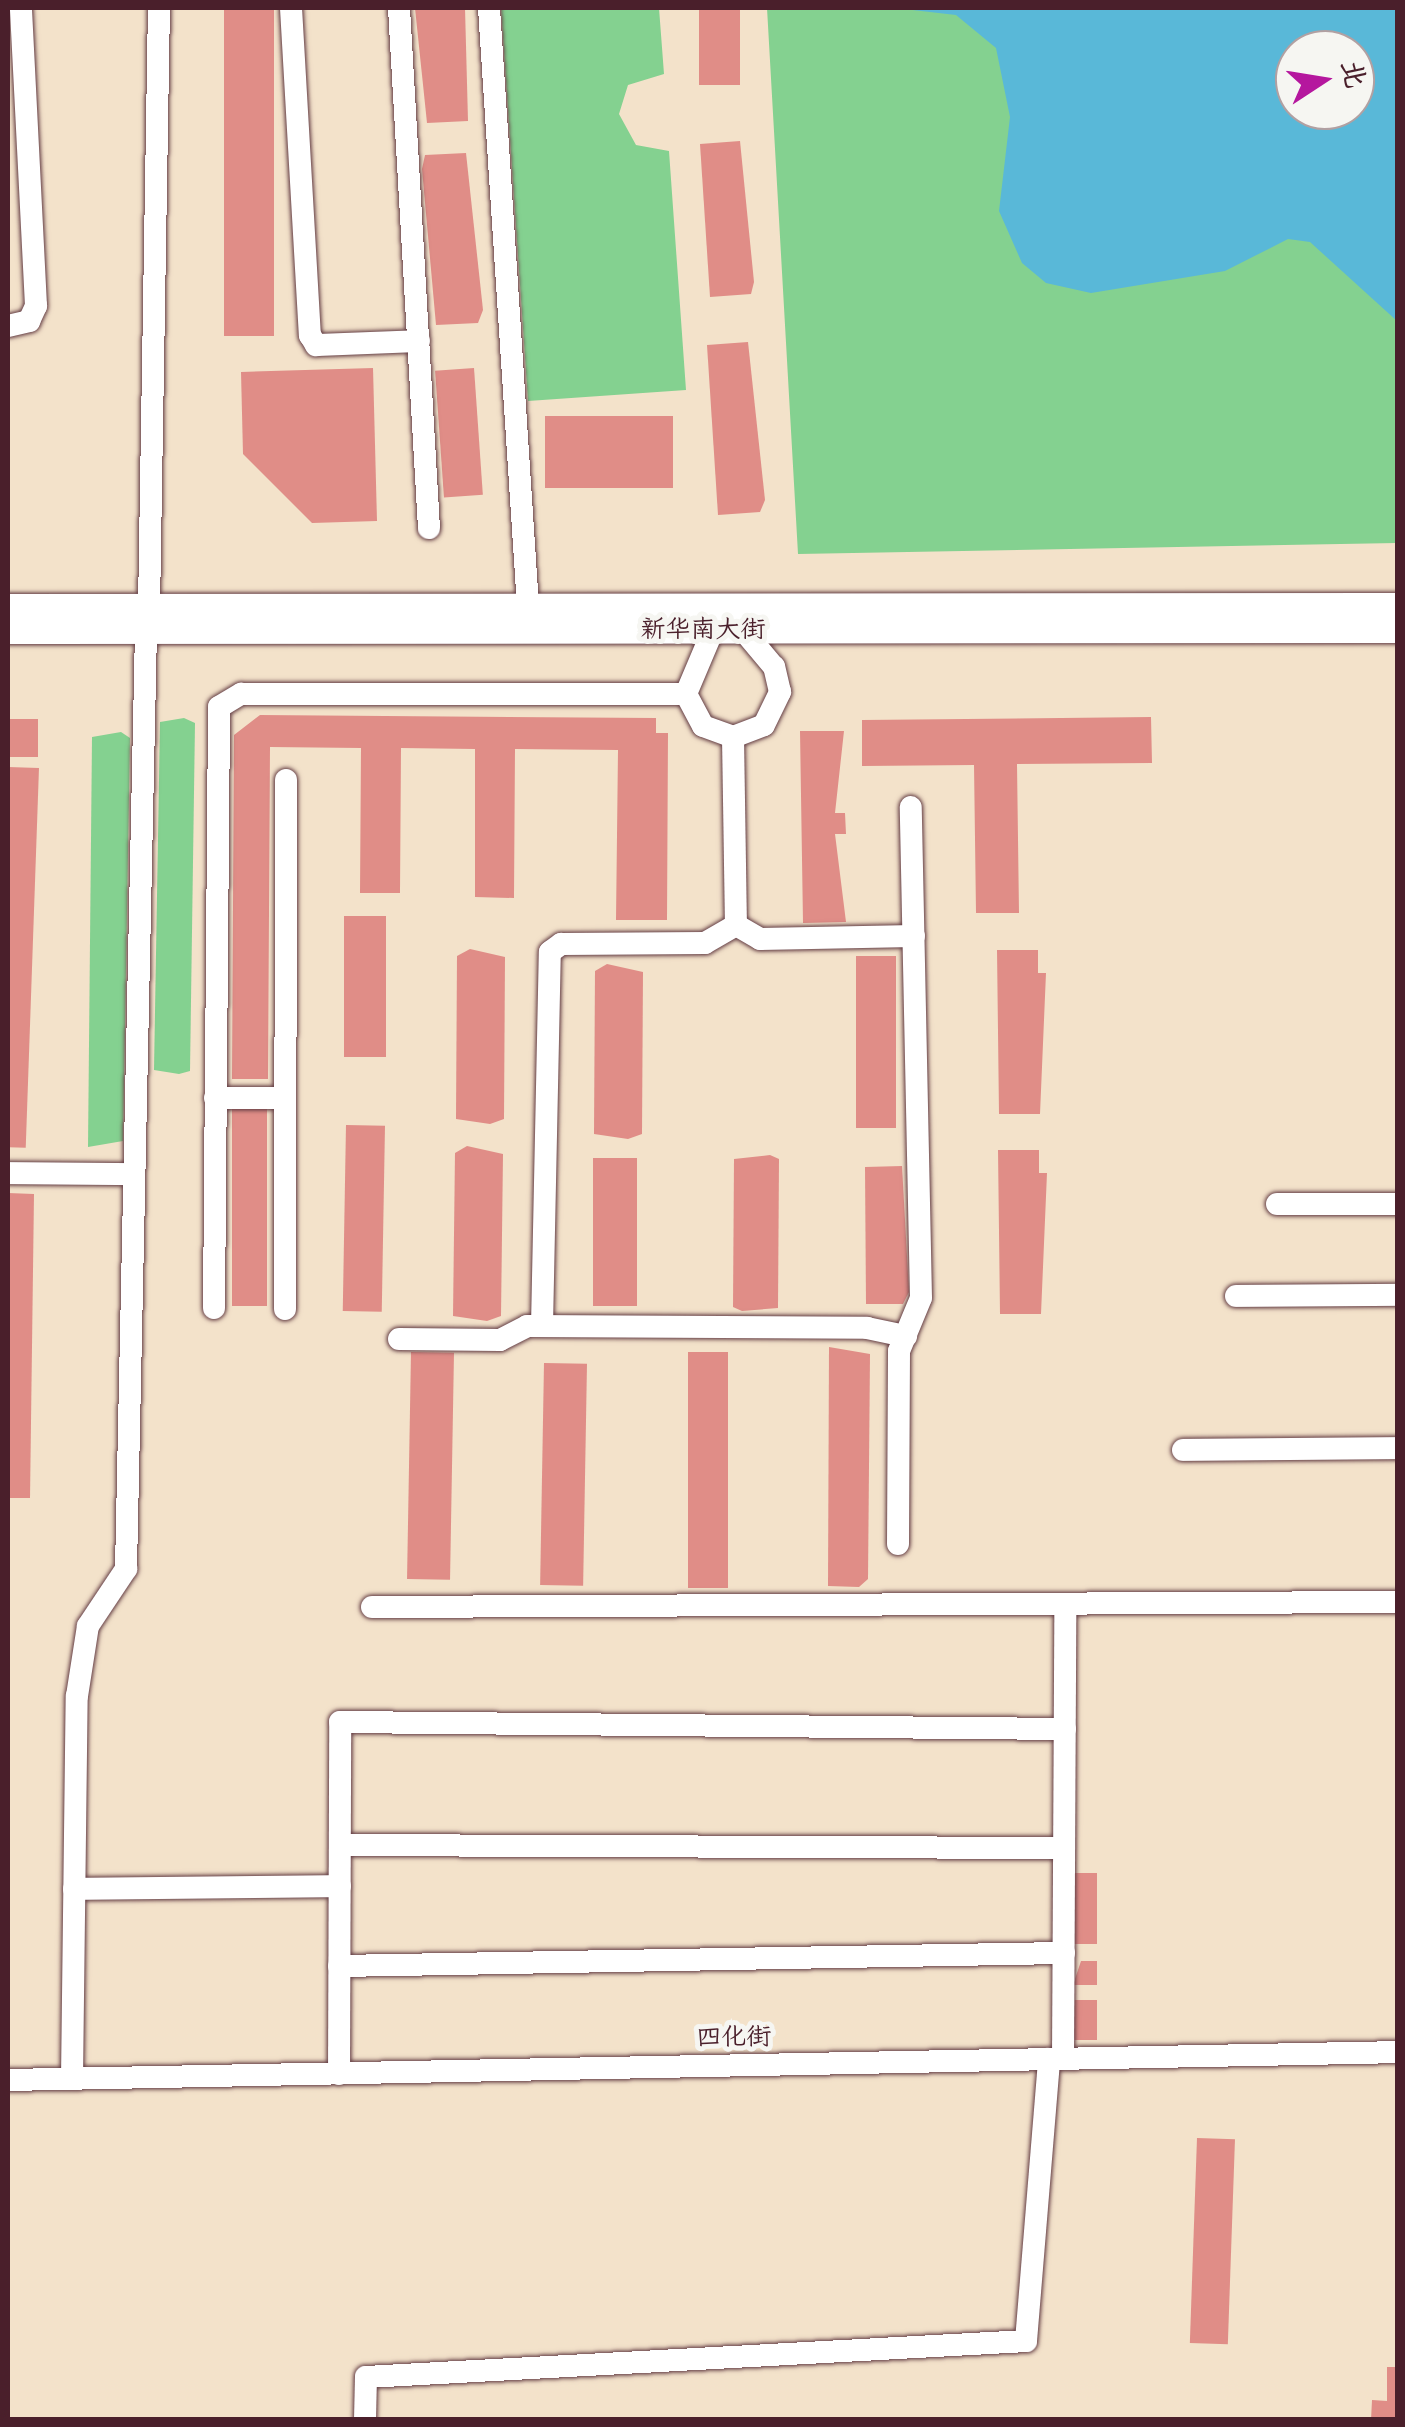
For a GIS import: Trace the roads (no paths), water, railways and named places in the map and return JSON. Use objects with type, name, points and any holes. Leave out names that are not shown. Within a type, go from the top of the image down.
[{"type":"main road","name":"新华南大街","points":[[8,630],[147,619],[528,608],[1398,606]]},
{"type":"main road","name":"新华南大街","points":[[8,608],[147,619],[713,630],[1398,629]]},
{"type":"street","points":[[8,326],[29,322],[36,306],[21,8]]},
{"type":"street","points":[[72,2080],[78,1696],[88,1626],[126,1569],[159,8]]},
{"type":"street","points":[[291,8],[310,335],[316,345],[419,341]]},
{"type":"street","points":[[399,8],[430,528]]},
{"type":"street","points":[[489,8],[528,608]]},
{"type":"street","points":[[686,694],[713,630]]},
{"type":"street","points":[[686,694],[703,726],[734,737],[764,725],[780,692],[774,667],[743,630]]},
{"type":"street","points":[[214,1308],[225,700],[686,694]]},
{"type":"street","points":[[734,737],[736,925]]},
{"type":"street","points":[[285,1308],[286,780]]},
{"type":"street","points":[[898,1544],[906,1336],[921,1298],[912,807]]},
{"type":"street","points":[[736,925],[760,939],[914,936]]},
{"type":"street","points":[[542,1326],[550,952],[561,944],[704,943],[736,925]]},
{"type":"street","points":[[215,1098],[285,1098]]},
{"type":"street","points":[[8,1173],[134,1174]]},
{"type":"street","points":[[1277,1204],[1398,1204]]},
{"type":"street","points":[[1236,1296],[1398,1295]]},
{"type":"street","points":[[399,1340],[500,1340],[542,1326],[867,1328],[906,1336]]},
{"type":"street","points":[[1183,1450],[1398,1448]]},
{"type":"street","points":[[372,1608],[1065,1610],[1398,1602]]},
{"type":"street","points":[[364,2420],[366,2377],[1026,2341],[1064,1953],[1065,1610]]},
{"type":"street","points":[[339,2074],[340,1722],[1064,1729]]},
{"type":"street","points":[[340,1845],[1064,1848]]},
{"type":"street","points":[[74,1889],[340,1886]]},
{"type":"street","points":[[340,1966],[1064,1953]]},
{"type":"street","name":"四化街","points":[[8,2080],[1398,2052]]},
{"type":"water","points":[[895,8],[1397,8],[1397,321],[1310,242],[1288,239],[1225,271],[1091,293],[1046,283],[1022,263],[999,211],[1010,117],[996,48],[956,15]]}]
